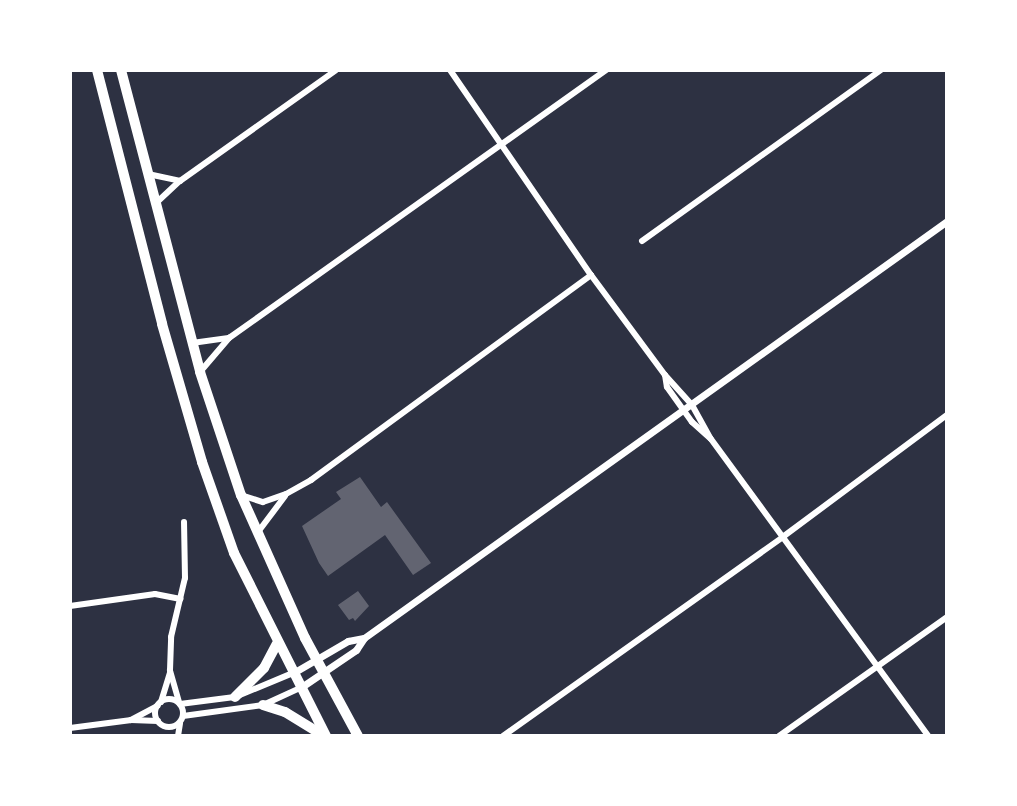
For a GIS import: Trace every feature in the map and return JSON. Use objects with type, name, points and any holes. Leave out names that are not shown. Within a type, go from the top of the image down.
[{"type":"highway","points":[[97,70],[159,312],[202,462],[234,554],[277,644],[326,736]]},
{"type":"highway","points":[[121,70],[154,205],[200,372],[241,495],[316,661],[358,736]]},
{"type":"highway","points":[[235,696],[264,668],[277,644]]},
{"type":"highway","points":[[263,705],[285,712],[326,736]]},
{"type":"street","points":[[154,205],[180,181],[336,70]]},
{"type":"street","points":[[450,70],[592,275],[666,376],[692,405],[711,439],[928,736]]},
{"type":"street","points":[[200,372],[229,338],[607,70]]},
{"type":"street","points":[[642,241],[881,70]]},
{"type":"street","points":[[146,173],[180,181]]},
{"type":"street","points":[[70,729],[131,720],[171,727],[182,720],[263,705],[300,688],[356,650],[364,638],[947,220]]},
{"type":"street","points":[[241,495],[263,502],[286,494],[322,472],[592,275]]},
{"type":"street","points":[[192,342],[229,338]]},
{"type":"street","points":[[666,376],[667,387],[700,431],[711,439]]},
{"type":"street","points":[[503,736],[784,536],[947,415]]},
{"type":"street","points":[[256,533],[286,494]]},
{"type":"street","points":[[165,736],[155,713],[170,670],[171,637],[181,599],[185,570],[184,522]]},
{"type":"street","points":[[70,606],[155,594],[181,599]]},
{"type":"street","points":[[779,736],[947,617]]},
{"type":"street","points":[[131,720],[170,699],[179,703],[235,696],[293,674],[348,641],[364,638]]},
{"type":"street","points":[[170,670],[182,720],[178,736]]},
{"type":"building","points":[[360,477],[381,507],[387,502],[431,563],[413,575],[385,535],[328,576],[302,526],[341,499],[336,492]]},
{"type":"building","points":[[358,591],[369,606],[355,621],[353,618],[349,620],[338,605]]}]
